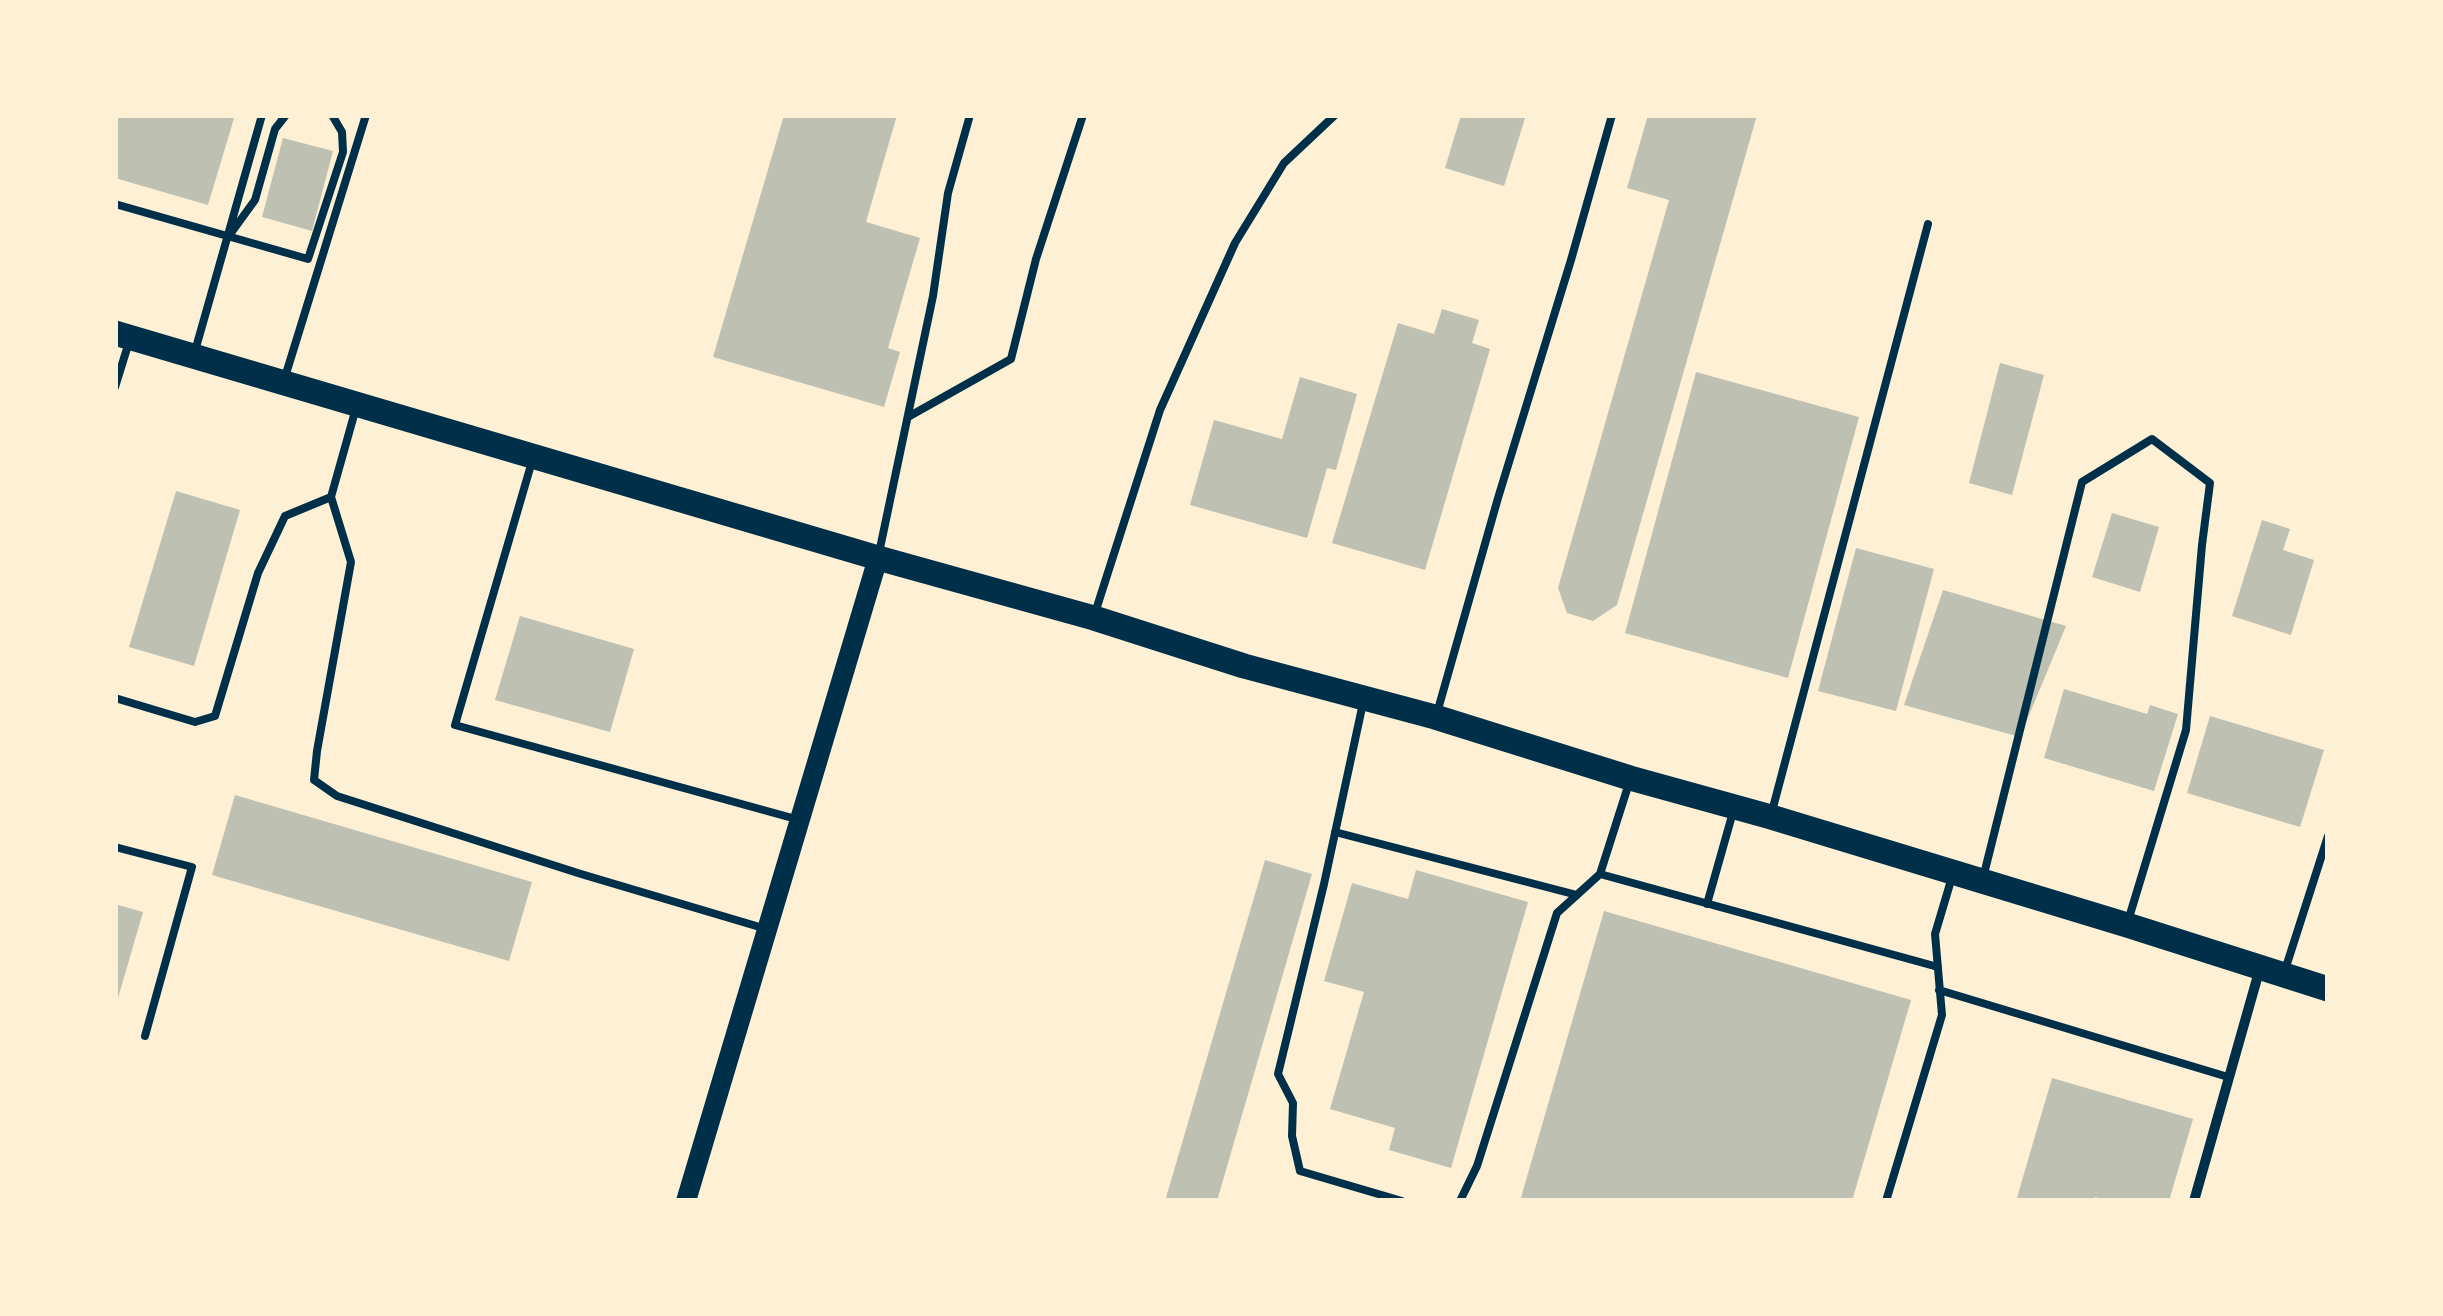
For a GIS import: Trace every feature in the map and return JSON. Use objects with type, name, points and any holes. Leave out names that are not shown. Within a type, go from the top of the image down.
[{"type":"main road","points":[[123,336],[1770,817],[2328,989]]},
{"type":"main road","points":[[686,1201],[878,558]]},
{"type":"street","points":[[2194,1201],[2228,1077],[2272,971]]},
{"type":"lane","points":[[194,356],[262,115]]},
{"type":"lane","points":[[228,236],[255,200],[276,130],[286,115]]},
{"type":"lane","points":[[115,204],[308,259],[343,152],[342,132],[332,115]]},
{"type":"lane","points":[[284,382],[366,115]]},
{"type":"lane","points":[[878,558],[933,296],[948,193],[970,115]]},
{"type":"lane","points":[[908,417],[1011,359],[1036,259],[1083,115]]},
{"type":"lane","points":[[1094,618],[1160,410],[1235,243],[1284,162],[1336,115]]},
{"type":"lane","points":[[1435,718],[1612,115]]},
{"type":"lane","points":[[1770,817],[1928,224]]},
{"type":"lane","points":[[115,387],[123,336]]},
{"type":"lane","points":[[357,404],[331,497],[352,562],[316,751],[314,780],[336,796],[768,929]]},
{"type":"lane","points":[[1982,882],[2082,482],[2152,439],[2210,483],[2186,730],[2127,924]]},
{"type":"lane","points":[[533,457],[456,725],[800,820]]},
{"type":"lane","points":[[115,698],[195,722],[215,716],[258,573],[285,516],[331,497]]},
{"type":"lane","points":[[1364,698],[1278,1074],[1293,1103],[1292,1136],[1300,1171],[1402,1201]]},
{"type":"lane","points":[[1460,1201],[1477,1166],[1557,913],[1600,874],[1630,778]]},
{"type":"lane","points":[[1706,904],[1734,808]]},
{"type":"lane","points":[[1335,832],[1577,895]]},
{"type":"lane","points":[[2272,971],[2328,836]]},
{"type":"lane","points":[[115,846],[192,868],[146,1036]]},
{"type":"lane","points":[[1600,874],[1938,967]]},
{"type":"lane","points":[[1886,1201],[1942,1015],[1935,934],[1953,874]]},
{"type":"lane","points":[[1940,990],[2228,1077]]},
{"type":"building","points":[[115,115],[235,115],[208,205],[115,178]]},
{"type":"building","points":[[784,115],[897,115],[866,222],[920,238],[888,348],[900,352],[884,407],[713,357]]},
{"type":"building","points":[[1461,115],[1526,115],[1504,186],[1445,168]]},
{"type":"building","points":[[1648,115],[1757,115],[1617,605],[1593,621],[1567,613],[1558,588],[1669,200],[1627,188]]},
{"type":"building","points":[[283,138],[333,151],[312,231],[262,217]]},
{"type":"building","points":[[1442,309],[1479,320],[1472,343],[1490,349],[1425,570],[1332,543],[1398,323],[1434,334]]},
{"type":"building","points":[[2000,363],[2044,375],[2012,495],[1969,483]]},
{"type":"building","points":[[1696,372],[1859,417],[1788,678],[1625,633]]},
{"type":"building","points":[[1300,377],[1357,394],[1336,470],[1327,468],[1307,538],[1190,505],[1214,420],[1282,439]]},
{"type":"building","points":[[176,491],[240,510],[194,666],[129,647]]},
{"type":"building","points":[[2112,513],[2159,527],[2140,592],[2092,577]]},
{"type":"building","points":[[2262,520],[2290,529],[2283,550],[2314,560],[2291,635],[2232,616]]},
{"type":"building","points":[[1856,548],[1934,569],[1896,711],[1818,691]]},
{"type":"building","points":[[1943,590],[2066,626],[2020,737],[1904,705]]},
{"type":"building","points":[[520,616],[634,649],[610,732],[495,700]]},
{"type":"building","points":[[2064,689],[2147,714],[2150,705],[2178,714],[2154,791],[2044,758]]},
{"type":"building","points":[[2210,716],[2324,750],[2300,827],[2187,793]]},
{"type":"building","points":[[235,795],[532,882],[509,961],[212,875]]},
{"type":"building","points":[[1265,860],[1312,874],[1217,1201],[1165,1201]]},
{"type":"building","points":[[1416,870],[1528,902],[1451,1168],[1389,1150],[1395,1128],[1330,1109],[1364,992],[1324,981],[1352,883],[1408,899]]},
{"type":"building","points":[[115,904],[143,912],[116,1005],[115,1004]]},
{"type":"building","points":[[1604,911],[1911,1000],[1852,1201],[1520,1201]]},
{"type":"building","points":[[2052,1078],[2193,1119],[2169,1201],[2108,1201],[2095,1197],[2094,1201],[2016,1201]]}]
